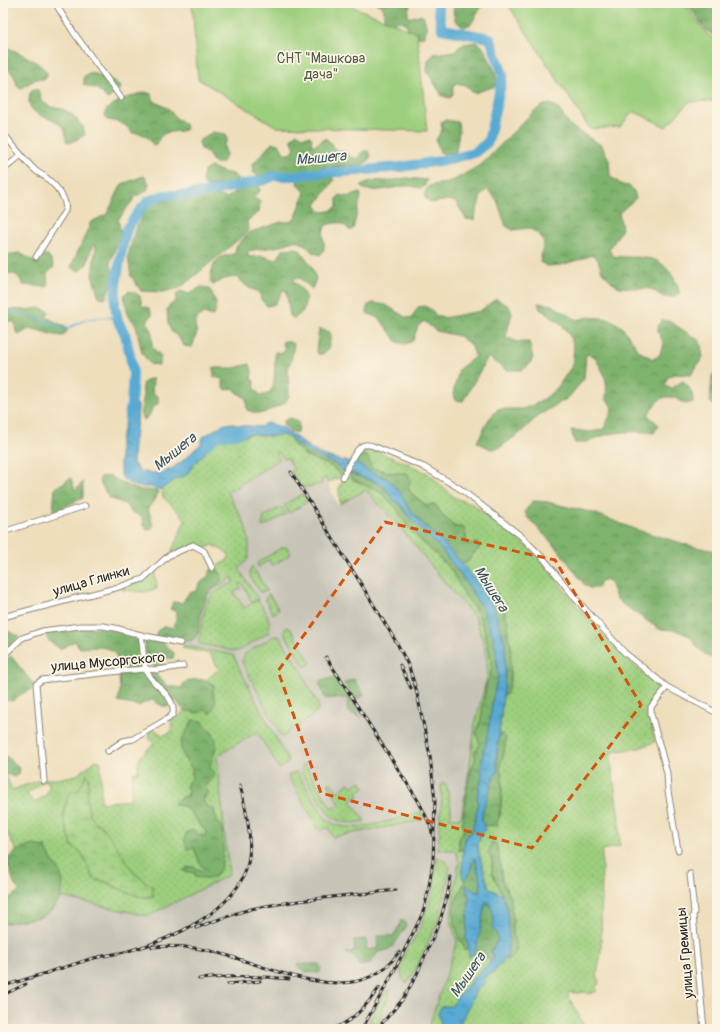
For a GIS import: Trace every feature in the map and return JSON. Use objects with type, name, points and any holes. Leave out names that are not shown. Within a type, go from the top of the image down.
[{"type":"street","points":[[55,3],[74,33],[121,98]]},
{"type":"street","points":[[3,133],[36,172],[49,180],[56,187],[61,194],[66,207],[36,257]]},
{"type":"street","points":[[3,170],[21,155]]},
{"type":"street","points":[[343,477],[358,449],[363,445],[368,445],[424,467],[458,488],[521,536],[544,559],[575,598],[625,653],[667,687],[717,713]]},
{"type":"street","points":[[3,532],[85,506]]},
{"type":"street","name":"улица Глинки","points":[[3,617],[119,587],[143,579],[168,556],[193,545],[204,551],[212,568]]},
{"type":"street","points":[[3,656],[22,638],[42,632],[80,626],[103,626],[180,643]]},
{"type":"street","points":[[108,751],[123,742],[133,739],[169,718],[173,714],[174,709],[168,697],[150,678],[146,669],[141,635]]},
{"type":"street","name":"улица Мусоргского","points":[[44,781],[36,684],[42,680],[146,669],[158,670],[183,666]]},
{"type":"street","points":[[667,687],[651,707],[651,714],[667,773],[668,791],[678,850]]},
{"type":"street","name":"улица Гремицы","points":[[690,874],[704,1029]]},
{"type":"highlighted area","points":[[385,522],[555,560],[641,705],[532,848],[321,793],[278,671]]},
{"type":"shaded area","points":[[278,449],[326,478],[337,505],[366,490],[402,530],[475,617],[485,648],[488,673],[475,724],[459,862],[450,917],[457,942],[428,1029],[3,1029],[3,902],[20,891],[31,908],[64,898],[148,916],[216,756],[256,733],[210,654],[183,648],[184,641],[190,641],[198,633],[201,612],[208,594],[215,588],[225,583],[236,573],[243,565],[249,551],[249,542],[245,524],[219,478]]},
{"type":"green space","name":"СНТ \"Машкова дача\"","points":[[192,3],[344,3],[417,33],[427,131],[277,127],[198,79]]},
{"type":"green space","points":[[377,3],[411,3],[408,11],[408,18],[420,15],[424,17],[427,29],[424,36],[413,39],[409,37],[407,25],[400,21],[388,23],[384,21],[384,9]]},
{"type":"green space","points":[[455,3],[481,3],[482,6],[471,24],[464,27],[455,19],[453,11]]},
{"type":"green space","points":[[507,3],[678,3],[688,8],[707,34],[717,41],[717,101],[689,102],[666,127],[633,111],[620,127],[590,129]]},
{"type":"green space","points":[[681,3],[717,3],[717,38],[706,30],[690,7]]},
{"type":"green space","points":[[3,35],[7,39],[8,48],[38,64],[47,72],[45,79],[36,79],[21,88],[17,86],[13,74],[3,65]]},
{"type":"green space","points":[[476,42],[483,47],[487,54],[496,74],[496,86],[474,93],[465,85],[456,83],[453,86],[453,94],[450,98],[442,96],[427,71],[428,60],[434,54],[454,51],[464,44]]},
{"type":"green space","points":[[93,73],[114,81],[121,87],[119,91],[107,99],[97,89],[84,85],[84,76]]},
{"type":"green space","points":[[33,89],[38,90],[42,102],[51,107],[63,109],[74,116],[83,127],[85,135],[70,143],[66,141],[65,131],[62,126],[40,115],[31,108],[29,100],[30,92]]},
{"type":"green space","points":[[146,92],[151,94],[154,101],[169,109],[175,117],[185,124],[186,129],[164,134],[154,146],[145,135],[140,133],[132,133],[121,123],[107,120],[105,115],[106,110],[115,104]]},
{"type":"green space","points":[[550,104],[557,107],[570,126],[601,145],[609,159],[610,176],[622,185],[629,186],[634,191],[636,198],[619,213],[622,229],[609,250],[613,256],[651,259],[661,263],[674,278],[680,294],[672,297],[664,297],[651,289],[619,287],[602,272],[598,260],[593,255],[562,265],[547,266],[540,262],[544,242],[541,236],[529,228],[513,230],[506,226],[497,200],[487,189],[481,196],[474,220],[466,219],[456,202],[448,200],[431,203],[425,198],[425,192],[429,186],[454,180],[482,164],[533,112],[544,105]]},
{"type":"green space","points":[[445,120],[458,122],[459,130],[456,152],[444,154],[440,152],[436,140],[442,130],[441,122]]},
{"type":"green space","points":[[213,132],[226,134],[227,140],[224,146],[226,155],[225,159],[221,163],[214,163],[207,152],[201,149],[199,142],[201,139]]},
{"type":"green space","points":[[296,133],[303,137],[310,136],[312,139],[311,145],[315,145],[325,139],[331,143],[335,149],[345,152],[351,157],[358,159],[364,151],[368,151],[371,156],[367,162],[361,165],[327,167],[297,173],[280,172],[258,176],[253,172],[252,165],[272,143],[279,144],[284,153],[290,154],[295,148],[291,139]]},
{"type":"green space","points":[[211,167],[233,174],[238,179],[233,183],[206,186],[202,181],[204,171]]},
{"type":"green space","points":[[329,174],[334,180],[316,205],[321,212],[330,211],[337,207],[337,198],[340,195],[348,197],[360,193],[361,196],[353,229],[350,231],[345,225],[340,223],[326,225],[323,232],[324,250],[320,255],[312,252],[307,246],[296,240],[280,246],[248,251],[247,255],[253,257],[263,256],[276,260],[284,249],[296,248],[300,250],[312,267],[316,279],[312,289],[300,278],[293,280],[304,292],[306,299],[303,311],[294,319],[290,316],[286,290],[283,290],[275,304],[267,306],[261,300],[260,292],[249,288],[236,277],[224,279],[213,285],[210,282],[212,270],[216,262],[223,256],[235,254],[236,247],[248,233],[281,222],[289,222],[296,217],[305,192],[297,184],[298,180]]},
{"type":"green space","points":[[144,176],[149,183],[147,191],[136,196],[118,220],[121,233],[110,263],[114,276],[106,298],[99,297],[92,275],[96,245],[92,246],[87,264],[79,271],[71,267],[91,222],[107,214],[122,184]]},
{"type":"green space","points":[[406,178],[427,180],[424,187],[421,188],[403,186],[384,190],[371,190],[361,187],[367,182],[371,181],[389,181]]},
{"type":"green space","points":[[259,186],[260,191],[253,197],[260,202],[259,212],[247,221],[248,230],[245,234],[180,288],[162,292],[141,291],[131,276],[128,257],[135,230],[147,207],[156,201],[210,194],[227,198],[237,190]]},
{"type":"green space","points":[[20,253],[35,262],[45,254],[51,259],[54,267],[47,274],[48,287],[23,285],[18,276],[3,273],[3,260],[10,254]]},
{"type":"green space","points":[[201,287],[209,288],[216,302],[215,314],[212,316],[204,313],[198,317],[195,325],[197,333],[192,347],[184,346],[178,337],[171,331],[168,323],[167,310],[169,306],[176,301],[177,293],[181,291],[189,294]]},
{"type":"green space","points":[[128,291],[140,296],[142,306],[149,308],[152,315],[147,322],[152,330],[152,347],[161,356],[159,365],[150,364],[142,353],[136,325],[128,315],[124,295]]},
{"type":"green space","points":[[496,299],[509,306],[512,313],[506,337],[517,342],[529,342],[533,358],[529,365],[522,370],[506,370],[488,357],[463,401],[455,400],[453,394],[459,369],[475,357],[471,345],[459,336],[436,331],[424,321],[418,326],[413,341],[405,344],[397,342],[380,319],[367,313],[367,306],[373,303],[386,305],[405,317],[412,318],[418,307],[425,306],[432,310],[436,316],[443,318],[480,311]]},
{"type":"green space","points":[[538,303],[552,305],[577,320],[589,317],[610,319],[622,327],[640,352],[653,359],[659,356],[664,344],[658,331],[658,325],[662,320],[669,321],[700,341],[703,357],[691,375],[675,374],[667,378],[665,386],[672,388],[683,381],[691,390],[693,402],[685,404],[673,397],[667,397],[660,400],[654,405],[648,415],[659,425],[654,433],[624,432],[606,435],[583,443],[575,443],[571,430],[591,432],[604,429],[612,411],[611,405],[606,399],[606,381],[603,372],[594,356],[586,354],[584,379],[568,398],[539,415],[520,433],[499,448],[491,449],[477,442],[489,419],[498,409],[523,409],[542,401],[557,388],[572,366],[574,347],[569,334],[560,323],[540,309]]},
{"type":"green space","points":[[41,308],[50,312],[46,317],[67,328],[67,331],[63,336],[30,328],[19,335],[16,332],[15,322],[3,321],[3,309],[26,310]]},
{"type":"green space","points":[[319,329],[330,332],[331,336],[328,350],[322,354],[318,354],[316,350]]},
{"type":"green space","points":[[286,341],[294,344],[291,361],[288,368],[289,396],[285,403],[263,413],[255,413],[247,410],[246,398],[233,388],[226,390],[223,387],[222,379],[214,377],[213,368],[234,368],[250,364],[252,371],[251,379],[254,381],[255,389],[260,395],[268,394],[274,384],[275,352],[283,353],[285,349],[282,342]]},
{"type":"green space","points":[[717,370],[717,407],[715,407],[710,402],[712,376]]},
{"type":"green space","points":[[149,379],[153,379],[152,391],[154,395],[158,396],[158,404],[152,408],[150,415],[144,420],[141,415],[143,398],[142,384]]},
{"type":"green space","points":[[290,418],[298,422],[298,432],[291,432],[283,424],[284,421]]},
{"type":"green space","points":[[221,434],[240,436],[251,434],[286,436],[292,439],[292,443],[306,456],[331,466],[341,474],[340,477],[327,483],[326,478],[322,479],[322,484],[301,488],[291,471],[294,469],[287,458],[284,459],[277,451],[276,452],[280,459],[238,487],[227,492],[245,524],[249,542],[248,559],[239,569],[258,599],[252,602],[251,601],[242,583],[239,584],[241,588],[234,592],[244,608],[258,600],[266,612],[269,620],[268,633],[238,651],[200,644],[198,641],[208,601],[217,591],[234,582],[232,577],[225,583],[215,588],[221,581],[221,574],[215,567],[228,560],[229,554],[213,545],[203,549],[196,544],[172,553],[173,547],[186,520],[163,497],[161,489],[176,479],[186,475],[215,441],[217,436]]},
{"type":"green space","points":[[292,439],[312,454],[337,465],[340,469],[344,470],[340,474],[331,466],[306,456],[292,443]]},
{"type":"green space","points":[[370,449],[409,464],[429,474],[455,498],[472,504],[518,538],[540,559],[574,602],[603,635],[632,664],[659,687],[660,692],[648,709],[655,742],[639,748],[616,751],[610,755],[619,819],[620,846],[602,850],[601,954],[597,974],[599,983],[596,987],[597,991],[588,994],[585,992],[569,992],[568,996],[585,1029],[458,1029],[469,1001],[481,981],[485,976],[494,972],[505,959],[509,960],[517,949],[512,927],[513,919],[510,898],[502,880],[496,844],[492,842],[488,853],[492,860],[492,873],[503,896],[489,888],[479,854],[478,844],[485,829],[483,825],[490,826],[500,817],[502,775],[500,764],[503,758],[502,734],[499,736],[503,696],[507,694],[510,680],[511,645],[508,638],[508,622],[496,591],[478,578],[475,580],[462,564],[469,561],[471,556],[470,544],[466,542],[466,535],[449,522],[436,505],[429,507],[413,495],[408,488],[407,473],[392,473],[372,468],[367,456],[359,456],[362,451]]},
{"type":"green space","points":[[359,456],[367,456],[372,468],[392,473],[407,473],[411,480],[408,488],[413,495],[428,507],[430,504],[436,505],[441,514],[454,527],[463,527],[466,535],[466,542],[470,544],[477,543],[480,548],[472,555],[468,562],[462,564],[425,526],[408,507],[401,493],[396,488],[381,477],[359,466],[355,461]]},
{"type":"green space","points":[[349,473],[352,479],[382,493],[396,508],[411,531],[451,569],[465,596],[478,613],[485,632],[492,665],[490,677],[486,685],[481,718],[476,734],[480,744],[475,751],[475,761],[471,768],[464,811],[464,830],[459,839],[459,851],[463,849],[462,875],[465,882],[456,900],[453,915],[456,928],[465,950],[469,948],[469,957],[473,954],[475,958],[480,960],[487,958],[491,961],[477,974],[456,999],[452,1007],[446,1006],[438,1013],[441,1024],[439,1029],[428,1029],[457,942],[450,917],[459,862],[455,850],[438,850],[440,834],[439,824],[441,785],[443,782],[446,784],[448,791],[451,809],[451,815],[449,818],[461,818],[475,724],[488,673],[485,648],[475,617],[402,530],[366,490],[340,504],[340,485]]},
{"type":"green space","points":[[349,473],[378,483],[386,489],[395,501],[402,506],[408,516],[441,549],[465,581],[482,608],[493,636],[496,649],[498,678],[494,693],[486,744],[483,751],[481,769],[482,776],[477,797],[478,803],[474,825],[471,833],[466,837],[463,849],[459,851],[459,839],[464,830],[464,811],[471,768],[475,761],[475,751],[480,744],[476,734],[481,718],[486,685],[490,677],[492,665],[485,632],[478,613],[465,596],[451,569],[411,531],[396,508],[382,493],[352,479]]},
{"type":"green space","points":[[110,476],[136,489],[158,492],[156,499],[148,508],[153,526],[151,529],[147,530],[144,526],[142,517],[130,511],[125,504],[109,498],[99,481],[101,477]]},
{"type":"green space","points":[[71,478],[75,490],[83,482],[83,498],[53,512],[55,488]]},
{"type":"green space","points":[[302,494],[307,502],[289,513],[284,505]]},
{"type":"green space","points":[[533,501],[547,502],[594,513],[634,529],[695,547],[717,551],[717,658],[708,657],[697,647],[690,636],[675,630],[659,629],[621,603],[616,598],[609,580],[601,581],[598,588],[590,588],[584,584],[558,549],[527,517],[525,511]]},
{"type":"green space","points":[[281,507],[286,514],[263,527],[264,517]]},
{"type":"green space","points":[[287,547],[291,554],[272,566],[269,560],[258,567],[257,563],[281,548]]},
{"type":"green space","points":[[252,566],[267,591],[260,592],[254,583],[250,573]]},
{"type":"green space","points":[[215,567],[221,574],[221,581],[208,594],[201,612],[198,633],[195,638],[190,641],[184,641],[156,636],[157,631],[165,626],[173,628],[177,612],[170,609],[173,602],[182,603],[189,593],[197,591],[199,584],[208,577],[209,571]]},
{"type":"green space","points":[[157,568],[155,573],[157,589],[144,592],[122,590],[123,587],[144,580]]},
{"type":"green space","points":[[478,578],[484,578],[496,591],[508,622],[508,638],[511,645],[510,680],[507,694],[503,696],[505,678],[505,642],[493,606],[475,580]]},
{"type":"green space","points":[[269,594],[279,610],[273,614],[265,599]]},
{"type":"green space","points":[[3,626],[10,632],[19,636],[3,652]]},
{"type":"green space","points":[[287,627],[291,629],[311,663],[305,667],[285,634],[284,630]]},
{"type":"green space","points":[[85,628],[104,628],[139,637],[142,665],[133,668],[123,668],[115,654],[110,649],[100,647],[80,648],[75,641],[60,649],[49,641],[46,636],[47,633]]},
{"type":"green space","points":[[274,636],[280,637],[303,673],[319,706],[314,714],[282,737],[242,662],[245,654]]},
{"type":"green space","points":[[148,639],[156,640],[164,644],[174,653],[173,658],[165,659],[162,667],[155,667],[151,664],[147,659],[146,653],[145,641]]},
{"type":"green space","points":[[183,645],[233,655],[288,762],[280,769],[257,732],[217,756],[229,875],[148,916],[65,898],[60,899],[62,893],[59,870],[45,847],[21,848],[17,852],[3,825],[3,769],[12,790],[42,779],[43,782],[27,794],[34,803],[47,793],[49,782],[44,782],[45,779],[57,779],[77,775],[96,760],[101,762],[101,803],[130,800],[133,773],[139,771],[138,762],[144,753],[154,744],[150,739],[149,732],[154,729],[162,735],[168,734],[172,731],[171,719],[177,718],[184,710],[198,713],[213,694],[214,685],[206,680],[219,669],[210,654],[183,648]],"holes":[[[192,721],[213,733],[215,751],[210,767],[212,780],[206,784],[207,792],[203,801],[206,806],[214,809],[219,823],[222,864],[217,875],[211,877],[195,873],[186,868],[192,867],[202,871],[204,869],[194,848],[199,835],[205,837],[206,831],[199,825],[195,817],[184,806],[174,805],[188,795],[188,782],[192,778],[192,769],[184,758],[181,748]],[[87,774],[89,776],[87,804],[90,815],[93,820],[101,826],[135,874],[153,887],[151,892],[154,895],[150,897],[134,894],[106,882],[94,879],[81,852],[72,846],[63,817],[67,799],[72,791],[78,792]]]},
{"type":"green space","points":[[11,656],[34,685],[31,690],[17,697],[13,701],[3,700],[3,662]]},
{"type":"green space","points":[[154,672],[168,686],[182,688],[183,684],[195,679],[214,685],[213,694],[216,701],[211,713],[204,710],[198,713],[184,710],[175,700],[171,701],[168,707],[162,706],[153,700],[139,706],[118,702],[120,690],[119,674]]},
{"type":"green space","points":[[336,677],[361,717],[348,712],[347,698],[325,698],[319,682]]},
{"type":"green space","points":[[354,679],[364,695],[355,700],[344,683]]},
{"type":"green space","points":[[192,720],[203,721],[204,725],[213,734],[216,742],[210,767],[215,773],[212,780],[206,784],[207,792],[203,801],[206,806],[214,809],[214,813],[221,826],[223,837],[223,858],[220,870],[215,876],[210,878],[196,877],[195,873],[183,871],[186,868],[193,867],[202,871],[204,869],[201,866],[194,848],[187,849],[184,840],[187,832],[194,830],[199,835],[205,837],[206,831],[184,806],[174,805],[178,799],[188,795],[188,790],[186,788],[188,782],[192,778],[192,769],[184,758],[181,748],[181,741]]},
{"type":"green space","points":[[502,734],[506,738],[503,758],[500,763],[502,790],[497,826],[483,825],[482,814],[494,776],[498,771],[498,745],[499,736]]},
{"type":"green space","points":[[3,751],[4,754],[19,768],[18,774],[14,777],[6,774],[3,769]]},
{"type":"green space","points":[[304,763],[332,809],[340,804],[328,784],[331,783],[338,792],[349,783],[352,787],[360,781],[365,787],[357,792],[359,796],[351,801],[365,821],[355,823],[345,822],[332,817],[304,777],[301,771]]},
{"type":"green space","points":[[296,771],[326,819],[336,825],[359,827],[421,812],[423,820],[333,837],[328,827],[320,831],[288,776]]},
{"type":"green space","points":[[87,774],[89,776],[87,800],[89,813],[94,821],[101,826],[111,838],[135,874],[153,887],[152,892],[154,895],[149,897],[137,896],[107,882],[94,879],[81,852],[72,846],[63,817],[67,799],[72,791],[78,791]]},
{"type":"green space","points":[[492,842],[496,844],[502,880],[510,898],[513,919],[512,927],[517,949],[513,957],[509,960],[505,959],[507,956],[509,935],[503,896],[492,873],[492,860],[488,853]]},
{"type":"green space","points":[[34,845],[45,847],[59,870],[63,881],[60,899],[51,911],[41,917],[3,924],[3,902],[20,891],[15,886],[8,864],[9,857],[21,848]]},
{"type":"green space","points":[[437,857],[446,862],[450,868],[440,917],[407,984],[403,980],[400,968],[406,951],[419,931],[427,909],[433,890]]},
{"type":"green space","points":[[475,859],[481,883],[481,892],[475,892],[467,885],[466,886],[469,897],[469,905],[466,938],[469,948],[465,950],[464,945],[460,941],[454,921],[453,909],[457,897],[470,873],[473,860]]},
{"type":"green space","points":[[486,901],[492,909],[498,940],[491,951],[494,957],[491,961],[487,958],[480,960],[475,958],[473,954],[478,940]]},
{"type":"green space","points":[[401,920],[405,922],[406,927],[393,946],[387,950],[378,952],[370,964],[359,966],[355,957],[346,953],[355,951],[354,940],[366,939],[367,950],[379,948],[377,936],[393,936],[400,925]]},
{"type":"green space","points":[[300,963],[319,964],[321,970],[319,973],[301,970],[297,965]]},
{"type":"green space","points":[[387,989],[390,991],[381,1014],[380,1022],[369,1023],[371,1018]]},
{"type":"water","points":[[130,405],[138,405],[133,463],[140,471],[161,473],[171,469],[201,444],[202,438],[222,425],[231,423],[236,425],[261,427],[264,424],[269,423],[284,428],[287,432],[320,454],[342,461],[355,461],[358,465],[365,469],[388,479],[401,493],[412,512],[426,528],[451,551],[471,574],[493,606],[505,642],[505,678],[496,761],[498,771],[494,776],[482,813],[482,821],[485,829],[478,844],[479,854],[489,888],[503,896],[507,909],[509,935],[507,956],[494,972],[486,976],[484,984],[476,988],[476,992],[458,1029],[439,1029],[441,1024],[438,1013],[441,1007],[452,1006],[477,974],[494,958],[491,951],[498,940],[496,932],[492,928],[494,919],[492,912],[489,903],[486,901],[476,948],[474,953],[469,957],[466,938],[469,897],[466,886],[467,885],[475,892],[480,892],[481,883],[475,859],[473,860],[470,873],[465,882],[462,875],[463,849],[466,837],[471,833],[474,825],[478,803],[477,797],[482,776],[481,769],[483,751],[486,744],[494,693],[498,678],[496,649],[493,636],[482,608],[465,581],[441,549],[408,516],[402,506],[395,501],[386,489],[378,483],[340,469],[337,465],[312,454],[283,435],[270,436],[251,434],[242,437],[238,436],[231,439],[225,434],[221,434],[217,436],[215,441],[186,475],[176,479],[161,489],[156,490],[152,487],[140,487],[130,484],[122,478],[120,471],[120,441]]},
{"type":"waterway","name":"Мышега","points":[[129,418],[133,374],[125,334],[118,321],[115,305],[116,284],[127,228],[148,201],[164,195],[188,195],[209,192],[264,180],[274,176],[296,176],[401,167],[441,161],[474,153],[488,142],[503,75],[490,38],[442,29],[437,3]]},
{"type":"waterway","points":[[3,309],[40,319],[64,330],[87,319],[110,317],[118,321]]},
{"type":"waterway","name":"Мышега","points":[[206,445],[217,436],[239,433]]},
{"type":"railway","points":[[291,472],[398,645],[409,667],[416,689],[430,756],[435,801],[433,861],[424,909],[394,971],[362,1029]]},
{"type":"railway","points":[[326,657],[419,802],[430,825],[432,833]]},
{"type":"railway","points":[[400,665],[411,688]]},
{"type":"railway","points":[[3,986],[90,959],[145,946],[182,931],[217,909],[231,895],[241,880],[248,863],[250,844],[249,834],[240,785]]},
{"type":"railway","points":[[377,1029],[403,999],[417,974],[440,921],[451,877]]},
{"type":"railway","points":[[196,928],[251,909],[305,900],[396,890]]},
{"type":"railway","points":[[152,947],[179,946],[196,948],[222,954],[297,977],[337,983],[355,982],[372,976],[387,966],[399,952]]},
{"type":"railway","points":[[199,979],[244,976],[289,979]]},
{"type":"railway","points":[[228,984],[260,981]]},
{"type":"railway","points":[[3,995],[26,984]]},
{"type":"railway","points":[[331,1029],[346,1022],[358,1013],[379,988]]}]
